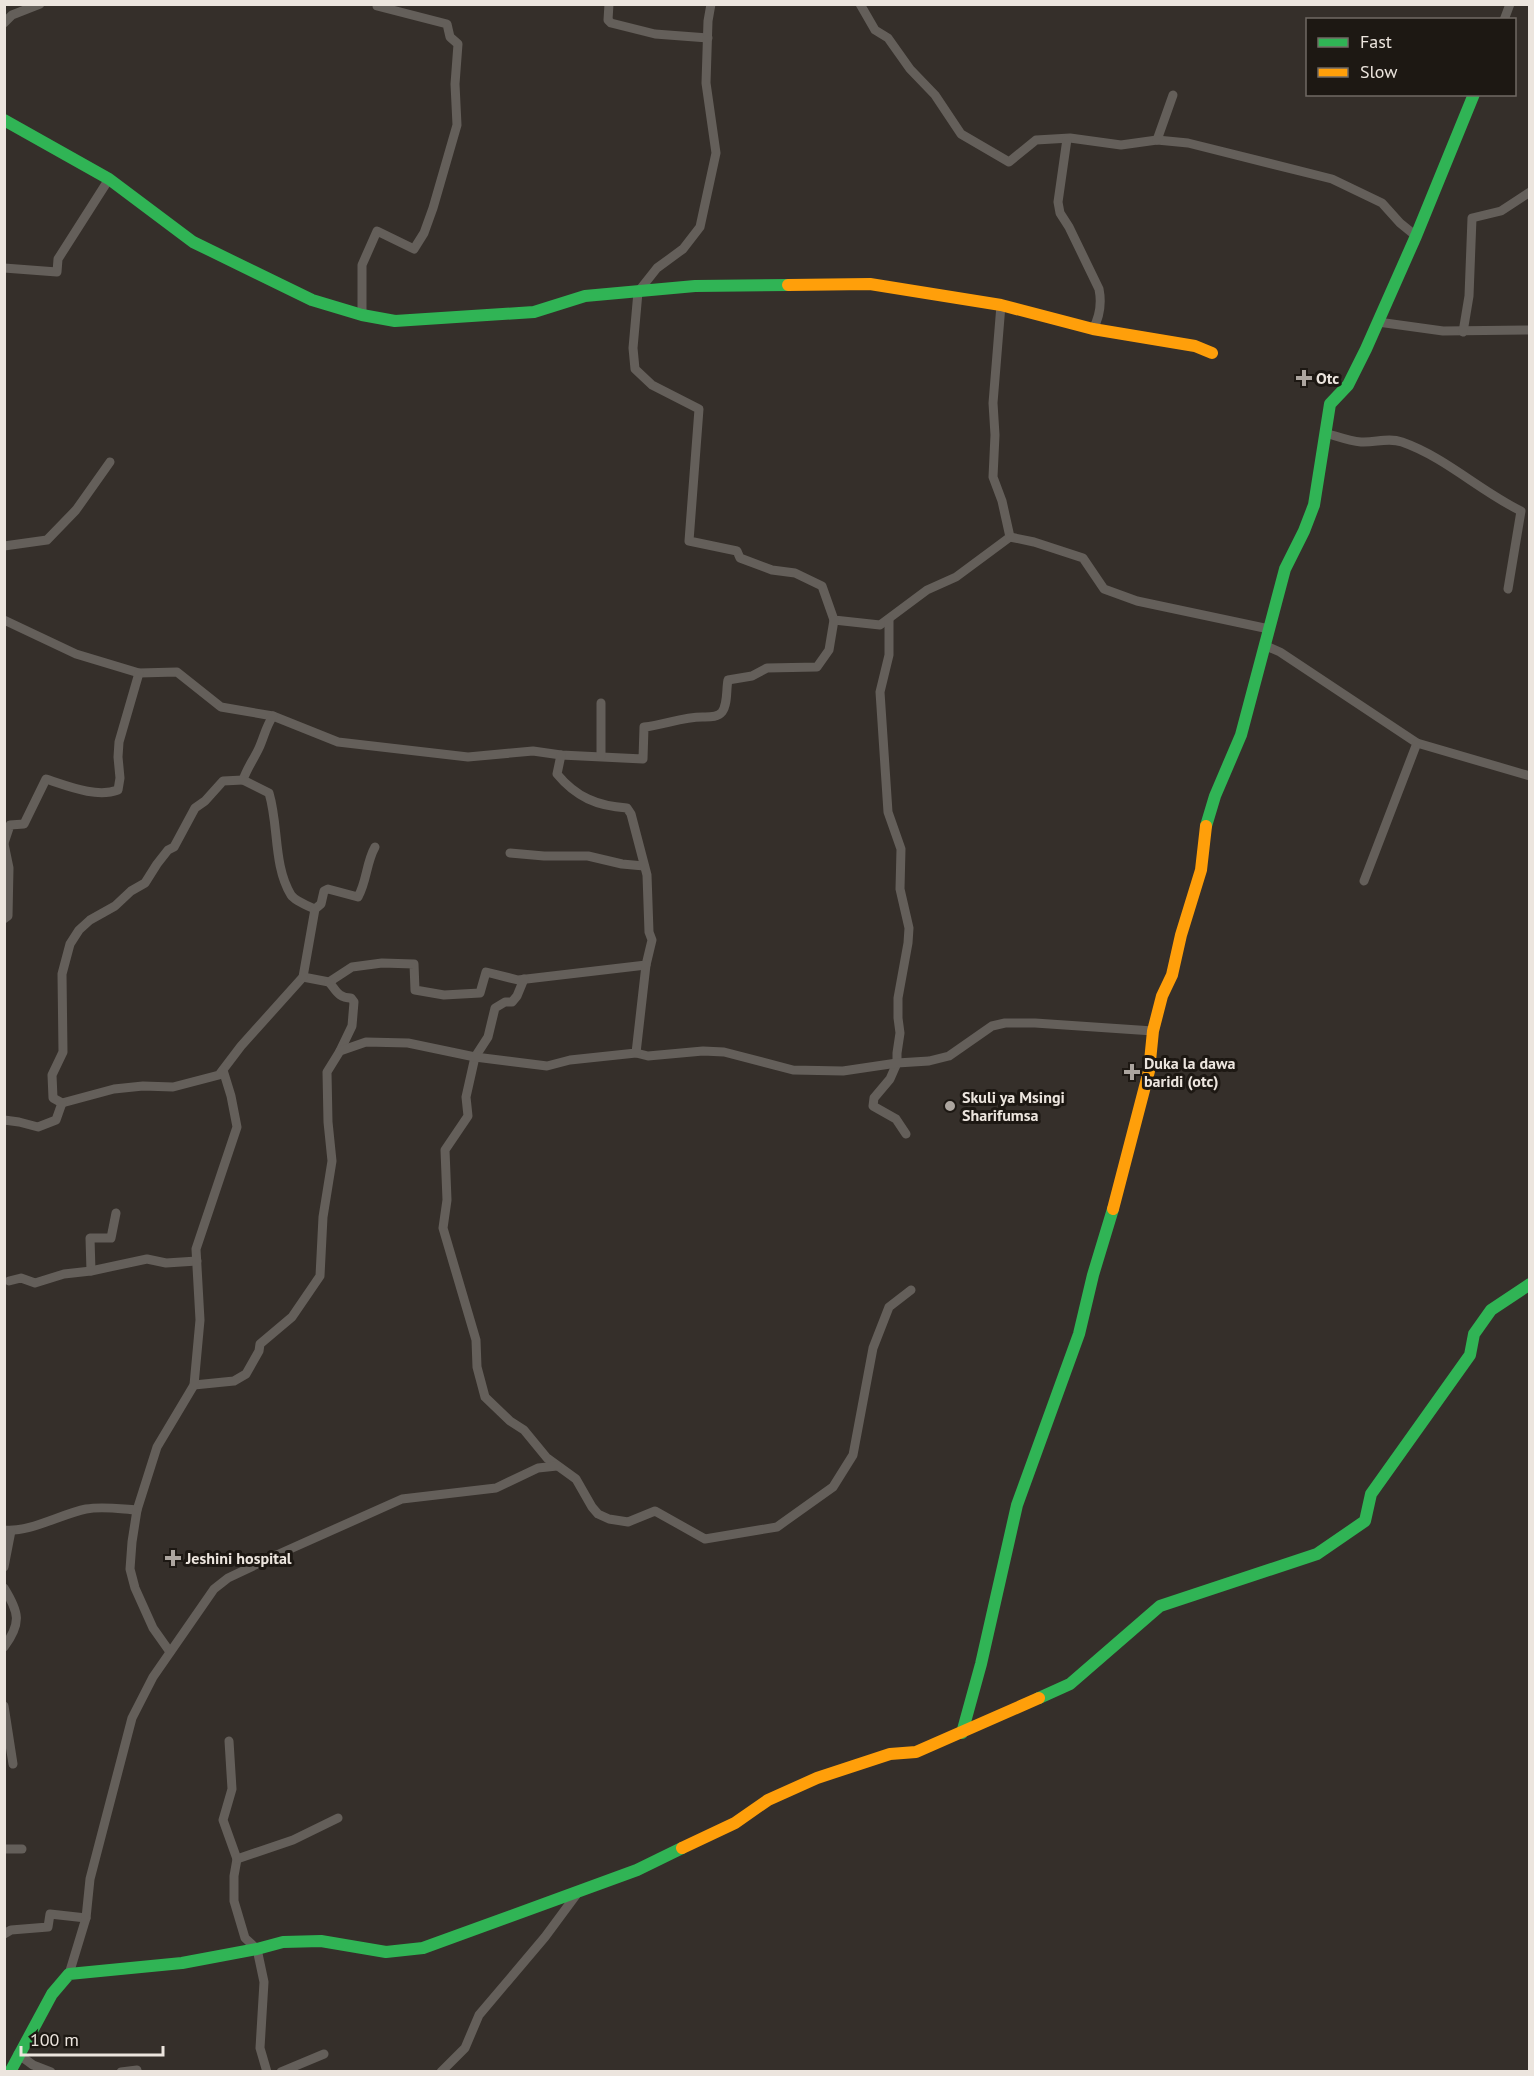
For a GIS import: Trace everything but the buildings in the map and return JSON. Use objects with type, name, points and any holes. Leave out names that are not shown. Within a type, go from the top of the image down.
[{"type":"street","points":[[4,23],[12,15],[40,4]]},
{"type":"street","points":[[362,315],[362,265],[377,231],[414,249],[424,233],[433,208],[457,125],[455,84],[458,44],[450,37],[447,24],[377,6],[377,4]]},
{"type":"street","points":[[609,4],[608,20],[610,23],[655,34],[708,38]]},
{"type":"street","points":[[4,620],[76,654],[139,673],[177,672],[221,707],[273,716],[338,742],[468,758],[533,751],[561,755],[643,759],[644,727],[670,723],[681,718],[712,718],[721,714],[725,705],[728,680],[752,676],[767,668],[817,667],[829,650],[834,620],[822,586],[795,573],[772,570],[740,558],[737,551],[689,541],[699,409],[652,385],[635,369],[633,348],[638,292],[657,268],[683,249],[700,227],[716,153],[706,83],[711,4]]},
{"type":"street","points":[[860,4],[875,30],[888,38],[910,69],[935,95],[961,134],[1010,162],[1036,140],[1067,139],[1121,145],[1158,140],[1188,143],[1332,179],[1382,203],[1400,223],[1416,236]]},
{"type":"street","points":[[1158,140],[1173,95]]},
{"type":"street","points":[[962,1733],[981,1664],[1017,1505],[1079,1334],[1092,1275],[1122,1179],[1149,1071],[1153,1031],[1162,996],[1172,975],[1181,935],[1201,870],[1204,832],[1215,796],[1241,735],[1286,569],[1314,505],[1330,404],[1348,385],[1378,322],[1473,96]]},
{"type":"street","points":[[4,120],[109,179],[193,242],[312,300],[362,315],[395,321],[534,312],[585,296],[695,286],[870,284],[1001,305],[1094,330],[1195,346],[1212,353]]},
{"type":"street","points":[[1067,139],[1058,202],[1060,213],[1099,289],[1100,311],[1094,330]]},
{"type":"street","points":[[4,268],[57,272],[58,259],[109,179]]},
{"type":"street","points":[[1463,332],[1469,296],[1472,218],[1501,211],[1530,192]]},
{"type":"street","points":[[1001,305],[993,403],[995,435],[993,477],[1002,501],[1010,537]]},
{"type":"street","points":[[1378,322],[1443,331],[1530,330]]},
{"type":"street","points":[[1325,433],[1362,442],[1382,439],[1399,441],[1416,448],[1500,501],[1525,513],[1508,589]]},
{"type":"street","points":[[4,546],[47,540],[83,501],[110,462]]},
{"type":"street","points":[[834,620],[880,625],[927,590],[956,577],[1010,537],[1034,542],[1083,558],[1104,589],[1137,601],[1269,629]]},
{"type":"street","points":[[888,618],[889,655],[880,692],[888,812],[901,849],[900,889],[909,928],[898,998],[897,1018],[900,1033],[897,1063],[890,1079],[874,1098],[873,1106],[896,1119],[906,1134]]},
{"type":"street","points":[[1264,645],[1280,652],[1417,743],[1530,776]]},
{"type":"street","points":[[4,919],[8,916],[9,868],[4,844],[10,825],[24,824],[46,779],[108,794],[118,790],[119,742],[139,673]]},
{"type":"street","points":[[601,703],[601,756]]},
{"type":"street","points":[[243,780],[273,716]]},
{"type":"street","points":[[1364,881],[1417,743]]},
{"type":"street","points":[[561,755],[557,774],[568,788],[599,805],[627,808],[634,824],[647,875],[649,932],[652,940],[646,965],[636,1053]]},
{"type":"street","points":[[315,909],[292,897],[280,866],[269,793],[243,780],[223,781],[205,801],[195,808],[174,847],[168,850],[145,883],[131,891],[115,906],[90,920],[79,930],[70,944],[62,974],[63,1052],[52,1075],[53,1098],[62,1103],[114,1089],[143,1086],[173,1087],[219,1075],[303,977],[315,909],[321,904],[324,891],[328,889],[358,897],[375,847]]},
{"type":"street","points":[[510,853],[588,856],[622,864],[644,866]]},
{"type":"street","points":[[303,977],[328,982],[352,967],[382,963],[414,964],[415,990],[444,995],[480,993],[486,972],[519,980],[646,965]]},
{"type":"street","points":[[524,979],[512,1002],[505,1002],[495,1008],[488,1037],[474,1057],[466,1097],[468,1116],[445,1150],[447,1200],[443,1228],[476,1340],[477,1366],[485,1397],[510,1421],[524,1430],[547,1458],[576,1479],[598,1514],[609,1519],[628,1522],[655,1511],[705,1539],[777,1527],[832,1487],[853,1455],[873,1348],[888,1307],[911,1290]]},
{"type":"street","points":[[194,1385],[234,1381],[246,1374],[259,1351],[260,1344],[292,1317],[320,1276],[323,1217],[332,1161],[328,1122],[327,1072],[352,1026],[354,1002],[353,999],[335,992],[328,982]]},
{"type":"street","points":[[340,1051],[366,1042],[408,1043],[474,1057],[547,1066],[570,1060],[636,1053],[648,1056],[703,1051],[724,1052],[792,1070],[843,1071],[929,1061],[949,1056],[992,1026],[1005,1023],[1153,1031]]},
{"type":"street","points":[[170,1652],[153,1628],[135,1588],[130,1569],[137,1510],[157,1447],[194,1385],[200,1320],[196,1249],[237,1127],[223,1070]]},
{"type":"street","points":[[4,1120],[38,1127],[56,1120],[62,1103]]},
{"type":"street","points":[[91,1271],[90,1239],[111,1239],[116,1213]]},
{"type":"street","points":[[9,1281],[21,1278],[35,1283],[64,1274],[91,1271],[147,1259],[166,1263],[197,1261]]},
{"type":"street","points":[[69,1974],[182,1963],[283,1942],[321,1941],[386,1952],[423,1948],[637,1870],[735,1823],[768,1800],[817,1778],[890,1754],[916,1752],[1070,1684],[1160,1606],[1317,1554],[1365,1521],[1371,1494],[1470,1355],[1474,1334],[1491,1310],[1530,1284]]},
{"type":"street","points":[[10,2072],[52,1994],[69,1974],[86,1917],[90,1879],[132,1718],[153,1677],[214,1589],[228,1578],[402,1499],[496,1488],[538,1468],[557,1466]]},
{"type":"street","points":[[4,1567],[8,1531],[88,1509],[137,1510]]},
{"type":"street","points":[[4,1588],[15,1605],[18,1617],[12,1638],[4,1647]]},
{"type":"street","points":[[4,1706],[13,1764]]},
{"type":"street","points":[[229,1741],[232,1789],[223,1820],[237,1859],[234,1901],[245,1938],[257,1949],[264,1982],[260,2048],[267,2072]]},
{"type":"street","points":[[237,1859],[293,1840],[338,1818]]},
{"type":"street","points":[[4,1849],[22,1849]]},
{"type":"street","points":[[441,2072],[465,2048],[479,2015],[545,1937],[580,1889]]},
{"type":"street","points":[[4,1934],[11,1930],[48,1928],[50,1914],[86,1917]]},
{"type":"street","points":[[18,2054],[33,2065],[51,2072]]},
{"type":"street","points":[[281,2072],[324,2054]]},
{"type":"street","points":[[121,2072],[137,2070]]},
{"type":"traffic: fast","points":[[1206,826],[1215,796],[1241,735],[1285,569],[1314,505],[1330,404],[1348,385],[1366,349],[1416,236],[1473,96]]},
{"type":"traffic: fast","points":[[4,120],[109,179],[193,242],[312,300],[362,315],[395,321],[534,312],[585,296],[695,286],[788,285]]},
{"type":"traffic: fast","points":[[962,1733],[981,1664],[1017,1505],[1079,1334],[1093,1275],[1113,1209]]},
{"type":"traffic: fast","points":[[1039,1698],[1070,1684],[1160,1606],[1317,1554],[1365,1521],[1371,1494],[1470,1355],[1474,1334],[1491,1310],[1530,1284]]},
{"type":"traffic: fast","points":[[10,2072],[52,1994],[69,1974],[182,1963],[283,1942],[321,1941],[386,1952],[423,1948],[637,1870],[682,1848]]},
{"type":"traffic: slow","points":[[788,285],[870,284],[1001,305],[1093,329],[1195,346],[1212,353]]},
{"type":"traffic: slow","points":[[1113,1209],[1149,1071],[1153,1031],[1162,996],[1172,975],[1181,935],[1201,870],[1206,826]]},
{"type":"traffic: slow","points":[[682,1848],[735,1823],[768,1800],[817,1778],[890,1754],[916,1752],[1039,1698]]},
{"type":"place","name":"Otc","points":[[1304,378]]},
{"type":"place","name":"Duka la dawa baridi (otc)","points":[[1132,1072]]},
{"type":"place","name":"Skuli ya Msingi Sharifumsa","points":[[950,1106]]},
{"type":"place","name":"Jeshini hospital","points":[[173,1558]]}]
